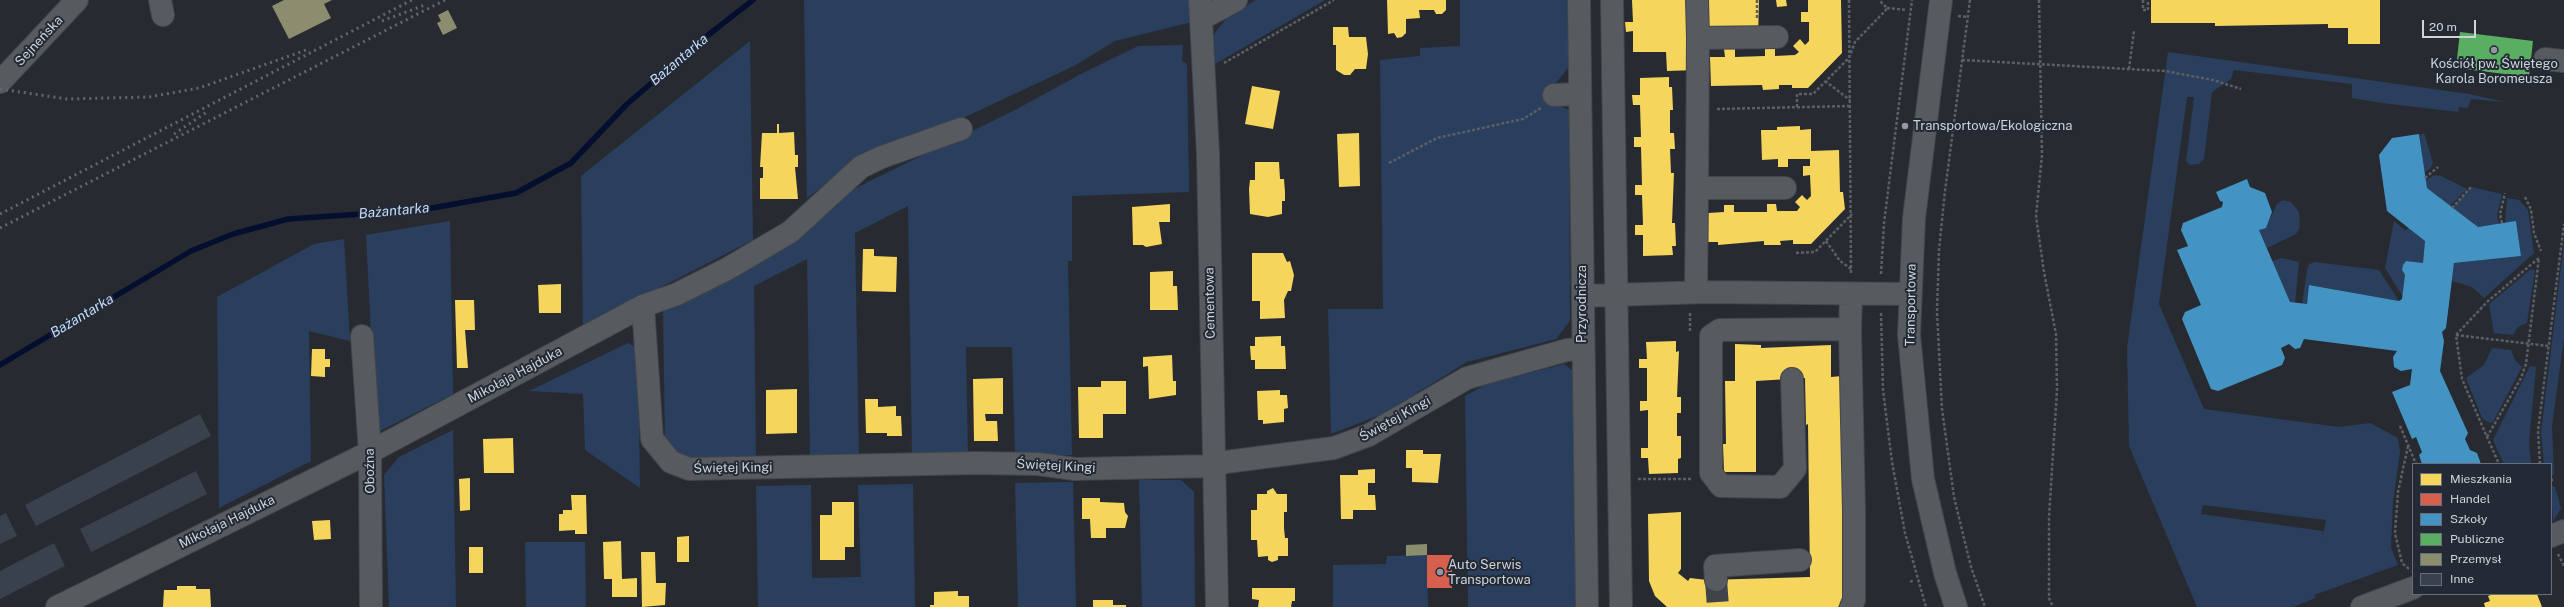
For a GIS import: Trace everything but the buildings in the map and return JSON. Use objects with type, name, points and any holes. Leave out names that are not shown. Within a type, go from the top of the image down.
[{"type":"street","name":"Sejneńska","points":[[0,82],[77,0]]},
{"type":"street","points":[[1201,10],[1236,0]]},
{"type":"street","name":"Przyrodnicza","points":[[1579,0],[1583,296],[1582,349],[1587,607]]},
{"type":"street","points":[[1612,0],[1622,607]]},
{"type":"street","points":[[1693,292],[1697,188],[1697,0]]},
{"type":"street","name":"Transportowa","points":[[1941,0],[1914,218],[1909,336],[1923,479],[1945,573],[1956,607]]},
{"type":"street","name":"Cementowa","points":[[1201,10],[1202,76],[1208,154],[1217,607]]},
{"type":"street","points":[[1698,38],[1777,37]]},
{"type":"street","points":[[1554,95],[1580,94]]},
{"type":"street","name":"Mikołaja Hajduka","points":[[57,607],[370,452],[643,306],[677,294],[720,273],[790,232],[861,167],[882,157],[961,129]]},
{"type":"street","points":[[1697,188],[1785,188]]},
{"type":"street","points":[[1583,296],[1693,292],[1910,294]]},
{"type":"street","points":[[1851,294],[1850,329],[1854,511],[1854,600],[1851,607]]},
{"type":"street","name":"Świętej Kingi","points":[[643,306],[652,439],[671,462],[689,469],[976,463],[1038,464],[1075,469],[1214,466],[1226,462],[1334,448],[1369,435],[1467,378],[1566,350],[1582,349]]},
{"type":"street","points":[[1792,379],[1794,469],[1780,487],[1720,486],[1711,473],[1711,336],[1720,330],[1850,329]]},
{"type":"street","name":"Oboźna","points":[[362,336],[370,452],[371,607]]},
{"type":"street","points":[[2552,536],[2564,531]]},
{"type":"street","points":[[1716,580],[1715,566],[1800,560]]},
{"type":"street","points":[[2362,607],[2412,588]]},
{"type":"path","points":[[1202,76],[1334,0]]},
{"type":"path","points":[[1848,0],[1852,213],[1851,294]]},
{"type":"path","points":[[1879,0],[1887,8],[1907,10]]},
{"type":"path","points":[[1970,0],[1939,250],[1937,312],[1938,362],[1942,409],[1954,497],[1971,567],[1985,607]]},
{"type":"path","points":[[2039,0],[2042,156],[2036,216],[2044,272],[2056,334],[2057,383],[2049,516],[2049,598],[2053,607]]},
{"type":"path","points":[[2143,0],[2143,10],[2148,10],[2148,0]]},
{"type":"path","points":[[1797,107],[1797,94],[1813,94],[1850,58],[1855,42],[1887,8]]},
{"type":"path","points":[[2129,69],[2134,31]]},
{"type":"path","points":[[1962,60],[2166,71],[2213,80],[2241,89]]},
{"type":"path","points":[[1825,82],[1850,100]]},
{"type":"path","points":[[1389,163],[1417,150],[1436,138],[1523,119],[1544,106],[1554,95]]},
{"type":"path","points":[[1697,110],[1850,106]]},
{"type":"path","points":[[2425,178],[2438,167]]},
{"type":"path","points":[[2452,208],[2471,187]]},
{"type":"path","points":[[2502,223],[2500,214],[2505,193]]},
{"type":"path","points":[[2525,197],[2531,209],[2534,233],[2541,251]]},
{"type":"path","points":[[1796,253],[1815,252],[1852,213]]},
{"type":"path","points":[[2540,463],[2538,431],[2564,224]]},
{"type":"path","points":[[1826,241],[1840,260],[1851,270]]},
{"type":"path","points":[[2456,335],[2487,302],[2539,258],[2526,364],[2521,378],[2487,437]]},
{"type":"path","points":[[1691,339],[1693,292]]},
{"type":"path","points":[[2456,335],[2548,346]]},
{"type":"path","points":[[2456,335],[2462,379],[2499,463]]},
{"type":"path","points":[[2400,426],[2416,463]]},
{"type":"path","points":[[2408,446],[2398,492],[2395,534],[2402,563],[2412,573]]},
{"type":"path","points":[[1620,479],[1695,479],[1695,471]]},
{"type":"path","points":[[1910,582],[1914,580]]},
{"type":"shaded area","points":[[804,0],[1192,0],[1192,22],[1115,41],[1074,66],[963,118],[908,137],[854,162],[807,198]]},
{"type":"shaded area","points":[[1256,0],[1325,0],[1210,67],[1209,41],[1227,17]]},
{"type":"shaded area","points":[[1460,0],[1568,0],[1568,68],[1553,87],[1554,103],[1569,110],[1570,321],[1556,339],[1467,362],[1383,414],[1331,434],[1328,309],[1383,309],[1380,60],[1420,56],[1420,48],[1460,46]]},
{"type":"shaded area","points":[[750,41],[753,240],[583,327],[581,176]]},
{"type":"shaded area","points":[[1183,45],[1182,61],[1187,64],[1189,192],[1072,196],[1072,261],[1068,261],[1072,455],[1015,455],[1012,347],[966,347],[968,456],[912,457],[908,206],[855,233],[859,458],[810,458],[807,259],[754,286],[756,459],[678,460],[665,446],[663,304],[825,203],[1015,110],[1081,74],[1138,46]]},
{"type":"shaded area","points":[[2168,52],[2469,94],[2505,102],[2471,99],[2468,108],[2459,107],[2458,112],[2352,98],[2352,84],[2234,70],[2231,79],[2212,92],[2204,159],[2199,164],[2190,165],[2186,161],[2194,97],[2187,97],[2159,304],[2204,409],[2339,427],[2370,423],[2398,438],[2400,452],[2393,502],[2391,548],[2398,565],[2314,595],[2316,598],[2293,607],[2197,607],[2129,446],[2127,348]],"holes":[[[2203,505],[2326,520],[2322,539],[2323,531],[2201,514]]]},
{"type":"shaded area","points":[[2424,133],[2433,163],[2430,169],[2424,172],[2420,136]]},
{"type":"shaded area","points":[[2434,175],[2441,176],[2467,189],[2450,206],[2427,188],[2426,180]]},
{"type":"shaded area","points":[[2471,187],[2502,194],[2497,215],[2499,224],[2478,227],[2452,208]]},
{"type":"shaded area","points":[[2507,198],[2519,200],[2528,210],[2534,253],[2484,298],[2472,287],[2452,281],[2454,263],[2521,256],[2516,222],[2505,223]]},
{"type":"shaded area","points":[[2283,200],[2291,202],[2299,212],[2300,227],[2296,234],[2267,248],[2259,230],[2266,227],[2277,204]]},
{"type":"shaded area","points":[[450,221],[453,394],[376,433],[366,235]]},
{"type":"shaded area","points":[[2394,221],[2405,230],[2409,228],[2425,241],[2423,263],[2406,261],[2403,265],[2402,270],[2405,275],[2403,297],[2385,268]]},
{"type":"shaded area","points":[[344,239],[350,341],[309,331],[311,461],[219,508],[217,297],[314,244]]},
{"type":"shaded area","points":[[2564,242],[2564,338],[2552,426],[2554,475],[2552,475],[2552,463],[2544,463],[2541,432]]},
{"type":"shaded area","points":[[2282,258],[2299,262],[2295,303],[2290,302],[2272,261]]},
{"type":"shaded area","points":[[2315,262],[2379,270],[2399,301],[2310,285],[2307,304],[2302,304],[2307,270],[2309,264]]},
{"type":"shaded area","points":[[2531,269],[2535,271],[2527,323],[2518,327],[2513,335],[2494,333],[2489,304]]},
{"type":"shaded area","points":[[628,343],[638,349],[640,488],[585,450],[583,394],[529,391]]},
{"type":"shaded area","points":[[2492,348],[2511,350],[2515,360],[2522,367],[2493,422],[2490,423],[2482,418],[2466,378],[2484,365]]},
{"type":"shaded area","points":[[1564,364],[1574,372],[1576,607],[1468,607],[1465,396],[1487,384]]},
{"type":"shaded area","points":[[2530,366],[2536,367],[2529,442],[2531,463],[2504,463],[2493,440]]},
{"type":"shaded area","points":[[453,430],[456,607],[389,607],[384,475],[399,457]]},
{"type":"shaded area","points":[[1139,480],[1181,480],[1194,492],[1195,607],[1142,607]]},
{"type":"shaded area","points":[[1073,482],[1076,607],[1018,607],[1015,483]]},
{"type":"shaded area","points":[[913,484],[915,607],[758,607],[756,486],[811,485],[812,578],[861,577],[858,485]]},
{"type":"shaded area","points":[[2552,486],[2555,487],[2561,508],[2553,522]]},
{"type":"shaded area","points":[[525,542],[585,542],[586,607],[526,607]]},
{"type":"shaded area","points":[[1427,555],[1428,607],[1333,607],[1333,565],[1386,564],[1387,556]]},
{"type":"waterway","name":"Bażantarka","points":[[0,365],[191,251],[233,234],[288,219],[421,210],[516,193],[571,163],[627,104],[703,39],[753,0]]},
{"type":"tunnel","points":[[1716,580],[1718,607]]},
{"type":"railway","points":[[0,214],[412,0]]},
{"type":"railway","points":[[0,228],[445,0]]},
{"type":"railway","points":[[382,21],[425,5]]},
{"type":"railway","points":[[0,89],[67,99],[149,97],[199,88],[306,50]]},
{"type":"railway","points":[[174,134],[207,112]]},
{"type":"place","name":"Kościół pw. Świętego Karola Boromeusza","points":[[2494,50]]},
{"type":"place","name":"Transportowa/Ekologiczna","points":[[1905,126]]},
{"type":"place","name":"Auto Serwis Transportowa","points":[[1440,572]]}]
